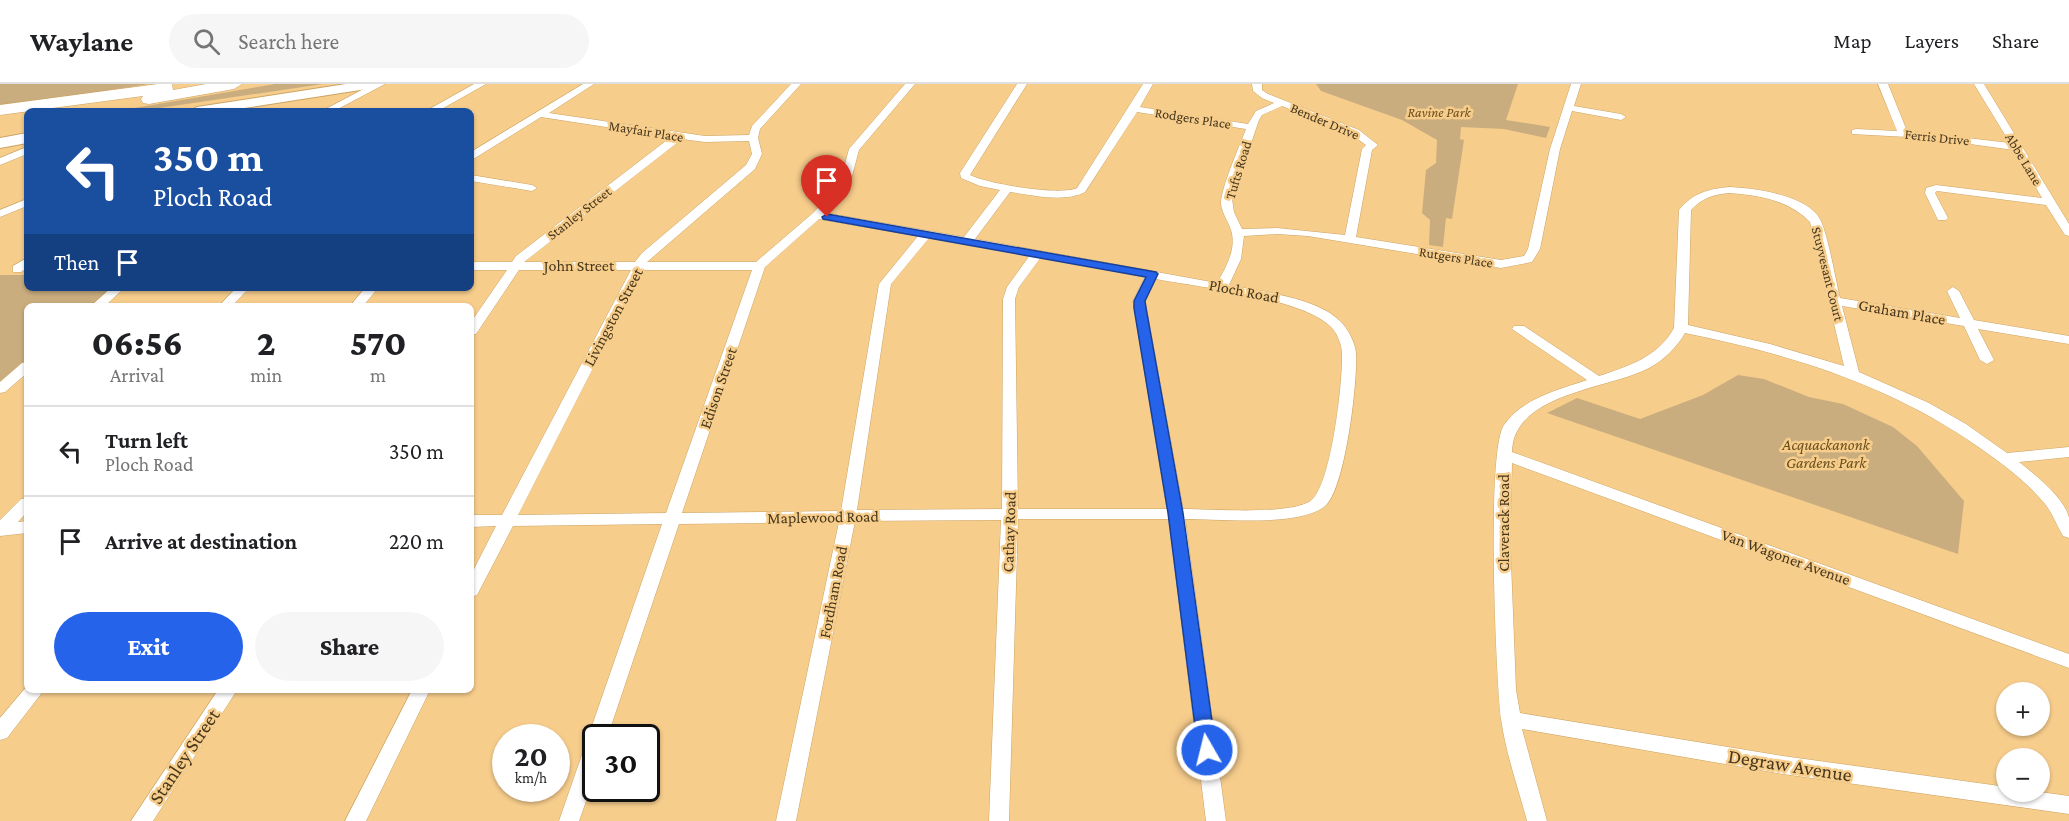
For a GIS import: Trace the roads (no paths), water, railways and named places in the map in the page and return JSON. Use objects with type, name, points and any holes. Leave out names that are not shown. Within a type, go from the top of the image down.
[{"type":"highway","points":[[104,108],[191,84]]},
{"type":"highway","points":[[0,110],[234,84]]},
{"type":"highway","points":[[91,108],[167,92]]},
{"type":"highway","points":[[51,108],[167,92]]},
{"type":"highway","points":[[0,116],[24,112]]},
{"type":"highway","points":[[0,126],[24,122]]},
{"type":"main road","points":[[226,108],[374,84]]},
{"type":"main road","points":[[0,141],[24,137]]},
{"type":"street","points":[[333,108],[380,84]]},
{"type":"street","points":[[437,108],[481,84]]},
{"type":"street","points":[[474,154],[589,84]]},
{"type":"street","name":"Livingston Street","points":[[474,585],[639,265],[646,256],[751,167],[757,154],[753,138],[755,128],[796,84]]},
{"type":"street","points":[[759,266],[818,215],[844,187],[854,149],[910,84]]},
{"type":"street","points":[[1018,84],[965,173],[967,178],[1007,188],[1063,194],[1082,190],[1148,84]]},
{"type":"street","name":"Bender Drive","points":[[1257,84],[1258,91],[1355,132],[1373,145],[1367,150],[1350,240]]},
{"type":"street","name":"Rutgers Place","points":[[1238,233],[1293,232],[1486,262],[1512,263],[1528,259],[1534,249],[1555,149],[1576,84]]},
{"type":"street","points":[[1882,84],[1903,133]]},
{"type":"street","name":"Abbe Lane","points":[[1979,84],[2069,233]]},
{"type":"street","name":"Tufts Road","points":[[1238,233],[1227,207],[1227,199],[1251,127],[1259,113],[1282,103]]},
{"type":"street","points":[[1570,108],[1621,117]]},
{"type":"street","name":"Rodgers Place","points":[[1134,109],[1251,127]]},
{"type":"street","name":"Mayfair Place","points":[[539,114],[679,136],[720,140],[753,138]]},
{"type":"street","name":"Ferris Drive","points":[[1856,132],[1903,133],[2017,147]]},
{"type":"street","name":"Stanley Street","points":[[474,327],[520,259],[679,136]]},
{"type":"street","points":[[0,162],[24,151]]},
{"type":"street","points":[[474,178],[532,188]]},
{"type":"street","points":[[967,240],[1007,188]]},
{"type":"street","points":[[1942,218],[1930,193],[1930,190],[1936,188],[2050,202]]},
{"type":"street","name":"Stuyvesant Court","points":[[1681,328],[1685,210],[1691,201],[1715,193],[1740,191],[1764,193],[1785,199],[1807,211],[1815,221],[1852,373]]},
{"type":"street","points":[[0,214],[24,203]]},
{"type":"street","name":"Ploch Road","points":[[818,215],[1222,286],[1296,302],[1335,323],[1344,335],[1349,353],[1334,476],[1321,502],[1297,512],[1176,513]]},
{"type":"street","points":[[1222,286],[1237,251],[1238,233]]},
{"type":"street","name":"Fordham Road","points":[[786,821],[848,517],[885,284],[926,234]]},
{"type":"street","name":"Cathay Road","points":[[999,821],[1010,514],[1009,299],[1013,287],[1038,253]]},
{"type":"street","name":"John Street","points":[[474,266],[759,266]]},
{"type":"street","name":"Edison Street","points":[[602,724],[759,266]]},
{"type":"street","points":[[1152,274],[1139,301],[1176,513],[1216,821]]},
{"type":"street","points":[[100,303],[114,291]]},
{"type":"street","points":[[228,303],[240,291]]},
{"type":"street","points":[[359,303],[369,291]]},
{"type":"street","name":"Graham Place","points":[[1953,291],[1987,360]]},
{"type":"street","name":"Graham Place","points":[[1836,301],[2069,340]]},
{"type":"street","points":[[1519,328],[1597,381]]},
{"type":"street","points":[[1681,328],[1769,346],[1852,373],[1933,411],[1958,425],[2004,458],[2051,501],[2069,532]]},
{"type":"street","name":"Claverack Road","points":[[1538,821],[1511,719],[1508,690],[1502,537],[1505,440],[1510,427],[1518,417],[1546,399],[1645,365],[1677,338],[1681,328]]},
{"type":"street","points":[[0,389],[24,369]]},
{"type":"street","points":[[2004,458],[2069,452]]},
{"type":"street","name":"Van Wagoner Avenue","points":[[1503,454],[2069,661]]},
{"type":"street","points":[[1,529],[24,506]]},
{"type":"street","name":"Maplewood Road","points":[[474,521],[1176,513]]},
{"type":"street","points":[[1,529],[24,527]]},
{"type":"street","points":[[0,732],[32,693]]},
{"type":"street","name":"Stanley Street","points":[[141,821],[226,693]]},
{"type":"street","points":[[355,821],[419,693]]},
{"type":"street","name":"Degraw Avenue","points":[[1511,719],[1783,765],[2069,805]]},
{"type":"street","points":[[568,821],[582,782]]},
{"type":"park label","name":"Ravine Park","points":[[1439,112]]},
{"type":"park label","name":"Acquackanonk Gardens Park","points":[[1826,453]]}]
